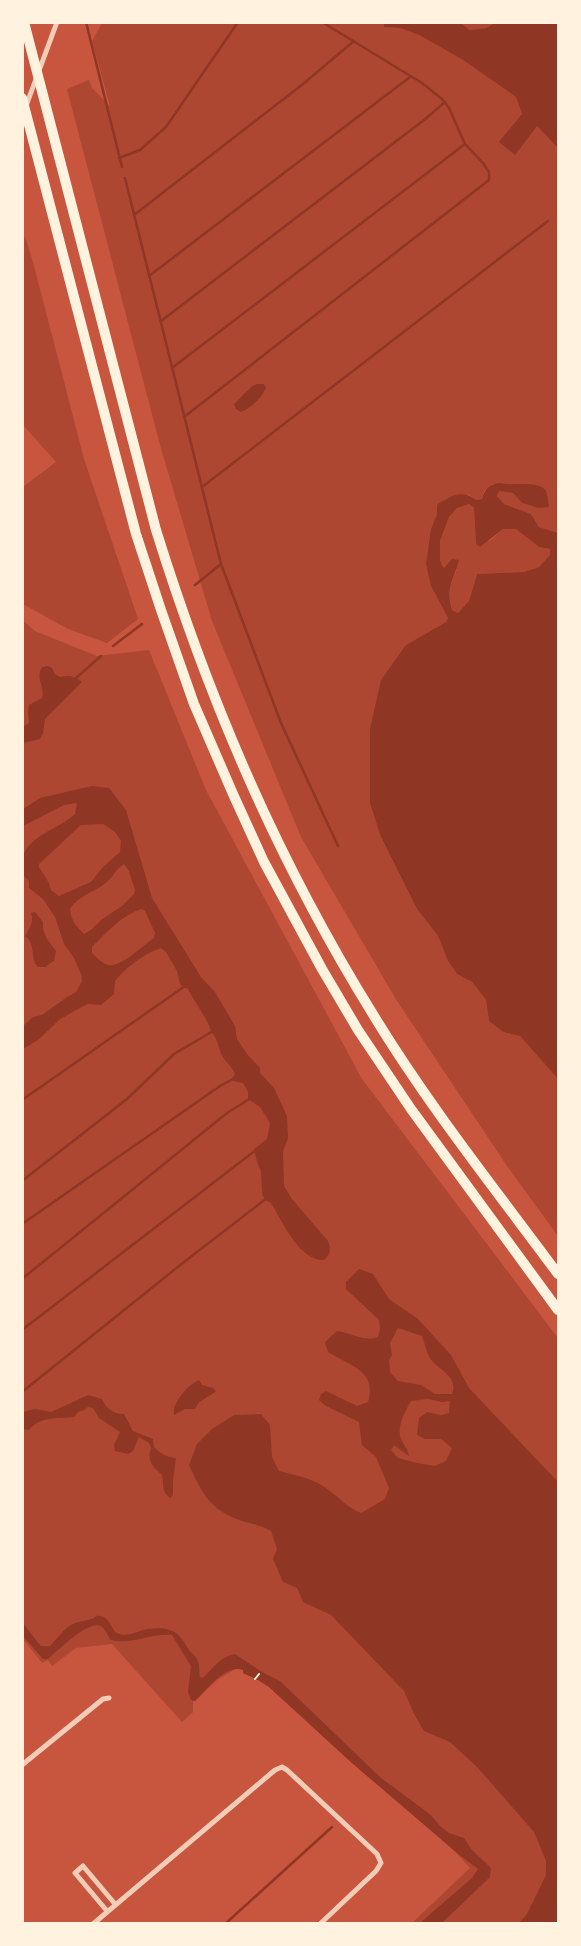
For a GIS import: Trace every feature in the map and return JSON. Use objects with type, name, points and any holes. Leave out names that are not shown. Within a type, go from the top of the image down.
[{"type":"highway","points":[[24,22],[156,530],[213,697],[286,860],[339,958],[375,1018],[424,1092],[558,1274]]},
{"type":"highway","points":[[22,98],[136,534],[160,610],[194,704],[233,794],[264,862],[322,969],[358,1030],[411,1109],[558,1310]]},
{"type":"street","points":[[22,115],[57,22]]},
{"type":"street","points":[[22,1765],[103,1699],[108,1698]]},
{"type":"street","points":[[92,1924],[275,1770],[282,1767],[377,1854],[380,1863],[376,1871],[320,1924]]},
{"type":"street","points":[[107,1911],[75,1873],[83,1866],[115,1904]]},
{"type":"path","points":[[255,1679],[259,1674]]},
{"type":"shaded area","points":[[102,23],[384,23],[384,27],[400,28],[419,35],[463,60],[516,97],[522,114],[514,154],[537,126],[558,148],[558,533],[539,527],[531,514],[504,504],[497,496],[499,491],[513,493],[522,503],[538,508],[523,484],[492,484],[484,491],[482,499],[476,500],[468,494],[437,514],[431,529],[431,586],[448,618],[446,622],[406,645],[381,837],[417,909],[438,936],[448,961],[457,974],[472,982],[486,1000],[489,1021],[503,1032],[520,1036],[558,1079],[558,1236],[507,1166],[397,1001],[301,837],[212,621],[160,445],[67,89],[89,80],[92,88],[110,106],[92,41]]},
{"type":"shaded area","points":[[384,23],[461,23],[470,30],[486,28],[495,23],[558,23],[558,148],[537,126],[515,155],[499,142],[522,114],[516,97],[463,60],[419,35],[400,28],[384,27]]},
{"type":"shaded area","points":[[461,23],[495,23],[486,28],[470,30]]},
{"type":"shaded area","points":[[25,236],[84,459],[138,619],[107,643],[68,629],[23,604],[23,487],[56,462],[23,425],[22,252]]},
{"type":"shaded area","points":[[264,384],[266,388],[258,400],[241,412],[236,409],[234,404],[252,386]]},
{"type":"shaded area","points":[[500,483],[532,484],[543,488],[547,493],[549,507],[538,508],[522,503],[513,493],[499,491],[497,496],[504,504],[531,514],[539,527],[558,533],[558,1079],[520,1036],[503,1032],[489,1021],[486,1000],[472,982],[457,974],[448,961],[438,936],[417,909],[381,837],[370,803],[370,729],[381,680],[406,645],[446,622],[448,618],[431,586],[426,564],[431,529],[437,514],[437,505],[461,494],[476,500],[482,499],[488,488]],"holes":[[[469,504],[474,508],[476,544],[480,547],[503,529],[516,529],[539,547],[550,549],[550,555],[539,567],[524,572],[477,574],[469,601],[458,613],[452,610],[449,595],[459,560],[452,559],[444,568],[440,561],[440,541],[449,517],[457,508]]]},
{"type":"shaded area","points":[[469,504],[474,508],[476,543],[491,540],[503,529],[516,529],[539,547],[551,549],[550,555],[539,567],[524,572],[477,574],[469,601],[458,613],[452,610],[450,604],[451,585],[457,569],[445,568],[440,561],[440,541],[449,517],[457,508]]},
{"type":"shaded area","points":[[22,620],[35,631],[97,656],[149,650],[206,790],[362,1079],[558,1338],[558,1923],[412,1923],[470,1868],[432,1830],[353,1763],[269,1687],[243,1673],[243,1670],[237,1668],[217,1680],[193,1701],[193,1712],[182,1722],[112,1644],[76,1648],[52,1666],[48,1660],[42,1663],[23,1639]]},
{"type":"shaded area","points":[[48,666],[60,677],[71,676],[82,682],[45,719],[40,739],[23,743],[23,727],[29,723],[29,705],[42,698],[43,694],[39,675],[40,671],[42,667]]},
{"type":"shaded area","points":[[92,786],[109,788],[126,810],[152,898],[201,977],[215,992],[235,1026],[237,1039],[260,1068],[260,1073],[274,1088],[287,1116],[288,1138],[283,1151],[284,1186],[292,1199],[328,1241],[330,1251],[324,1260],[315,1259],[300,1248],[271,1203],[265,1200],[262,1194],[261,1171],[254,1149],[267,1139],[270,1123],[260,1107],[248,1099],[248,1092],[243,1083],[233,1081],[234,1071],[221,1054],[216,1038],[211,1032],[205,1017],[188,989],[180,984],[177,971],[166,952],[161,948],[142,957],[125,971],[115,981],[114,994],[101,1005],[88,1004],[76,1010],[59,1020],[38,1040],[23,1049],[23,1026],[33,1017],[42,1015],[76,992],[82,981],[74,958],[64,944],[55,917],[43,899],[29,888],[29,881],[22,871],[24,854],[28,846],[75,814],[77,803],[64,805],[23,826],[23,809],[40,798]],"holes":[[[103,824],[115,832],[121,841],[120,852],[103,867],[91,882],[59,896],[51,890],[39,864],[81,825]],[[124,864],[129,871],[135,890],[134,894],[122,906],[84,934],[74,923],[70,909],[83,896],[108,881]],[[142,909],[145,911],[155,933],[154,938],[120,963],[109,965],[102,962],[92,953],[92,947],[115,925],[135,911]]]},
{"type":"shaded area","points":[[35,912],[43,922],[48,941],[56,951],[54,961],[46,967],[38,967],[35,963],[31,943],[25,936],[32,922],[31,913]]},
{"type":"shaded area","points":[[359,1269],[373,1274],[389,1299],[418,1319],[451,1355],[469,1388],[558,1482],[558,1923],[519,1923],[527,1914],[546,1875],[546,1861],[534,1832],[478,1768],[450,1742],[424,1731],[404,1691],[331,1615],[303,1602],[297,1588],[283,1582],[273,1559],[277,1549],[271,1531],[262,1526],[225,1514],[211,1503],[201,1489],[189,1465],[197,1444],[212,1429],[234,1415],[261,1414],[270,1425],[272,1457],[279,1471],[303,1477],[321,1485],[351,1508],[361,1513],[385,1499],[389,1488],[376,1457],[362,1445],[359,1422],[326,1406],[319,1400],[321,1394],[326,1391],[357,1406],[368,1402],[370,1391],[369,1383],[365,1376],[360,1370],[328,1352],[325,1342],[337,1331],[363,1338],[378,1337],[380,1329],[379,1320],[346,1289],[346,1282]],"holes":[[[398,1328],[422,1336],[433,1362],[451,1379],[453,1384],[452,1394],[435,1394],[421,1385],[398,1381],[390,1372],[389,1360],[392,1355],[390,1343]],[[428,1399],[442,1402],[450,1401],[449,1413],[441,1415],[427,1412],[419,1418],[417,1435],[425,1439],[441,1439],[452,1448],[446,1461],[435,1466],[398,1458],[391,1450],[394,1445],[409,1456],[400,1436],[400,1426],[411,1401]]]},
{"type":"shaded area","points":[[199,1380],[202,1385],[213,1388],[216,1391],[199,1403],[195,1409],[185,1409],[174,1415],[174,1410],[182,1394]]},
{"type":"shaded area","points":[[88,1395],[102,1399],[110,1410],[124,1414],[133,1431],[153,1439],[154,1447],[159,1452],[176,1458],[173,1495],[170,1498],[164,1490],[162,1475],[151,1463],[149,1443],[139,1437],[133,1451],[128,1454],[115,1451],[114,1445],[120,1432],[99,1418],[93,1408],[88,1407],[78,1412],[74,1417],[44,1420],[38,1422],[29,1430],[23,1429],[23,1412],[35,1409],[51,1412]]},
{"type":"shaded area","points":[[96,1616],[106,1618],[115,1632],[124,1635],[156,1628],[173,1631],[181,1638],[197,1659],[200,1677],[203,1678],[221,1660],[235,1654],[262,1672],[280,1681],[381,1778],[431,1815],[449,1833],[464,1838],[472,1850],[491,1868],[490,1877],[442,1923],[420,1923],[472,1878],[478,1869],[352,1763],[269,1687],[243,1673],[243,1670],[236,1669],[223,1674],[195,1701],[191,1700],[188,1692],[191,1666],[172,1635],[126,1641],[111,1640],[103,1628],[97,1625],[74,1636],[48,1659],[43,1659],[23,1636],[22,1622],[41,1646],[50,1646],[70,1626]]},
{"type":"waterway","points":[[86,22],[122,167]]},
{"type":"waterway","points":[[119,158],[140,150],[166,127],[238,22]]},
{"type":"waterway","points":[[184,417],[489,180],[489,172],[465,144],[449,108],[442,99],[422,83],[322,22]]},
{"type":"waterway","points":[[134,215],[303,84],[354,41]]},
{"type":"waterway","points":[[149,276],[410,77]]},
{"type":"waterway","points":[[161,321],[445,102]]},
{"type":"waterway","points":[[172,368],[465,144]]},
{"type":"waterway","points":[[125,178],[221,564],[195,585]]},
{"type":"waterway","points":[[202,487],[548,221]]},
{"type":"waterway","points":[[221,564],[281,723],[338,846]]},
{"type":"waterway","points":[[113,646],[142,624]]},
{"type":"waterway","points":[[76,678],[101,656]]},
{"type":"waterway","points":[[22,1100],[185,986]]},
{"type":"waterway","points":[[22,1181],[127,1099],[174,1054],[213,1031]]},
{"type":"waterway","points":[[22,1224],[220,1086],[233,1079]]},
{"type":"waterway","points":[[22,1279],[227,1113],[251,1098]]},
{"type":"waterway","points":[[22,1330],[256,1150]]},
{"type":"waterway","points":[[22,1392],[267,1198]]},
{"type":"waterway","points":[[225,1924],[332,1827]]}]
